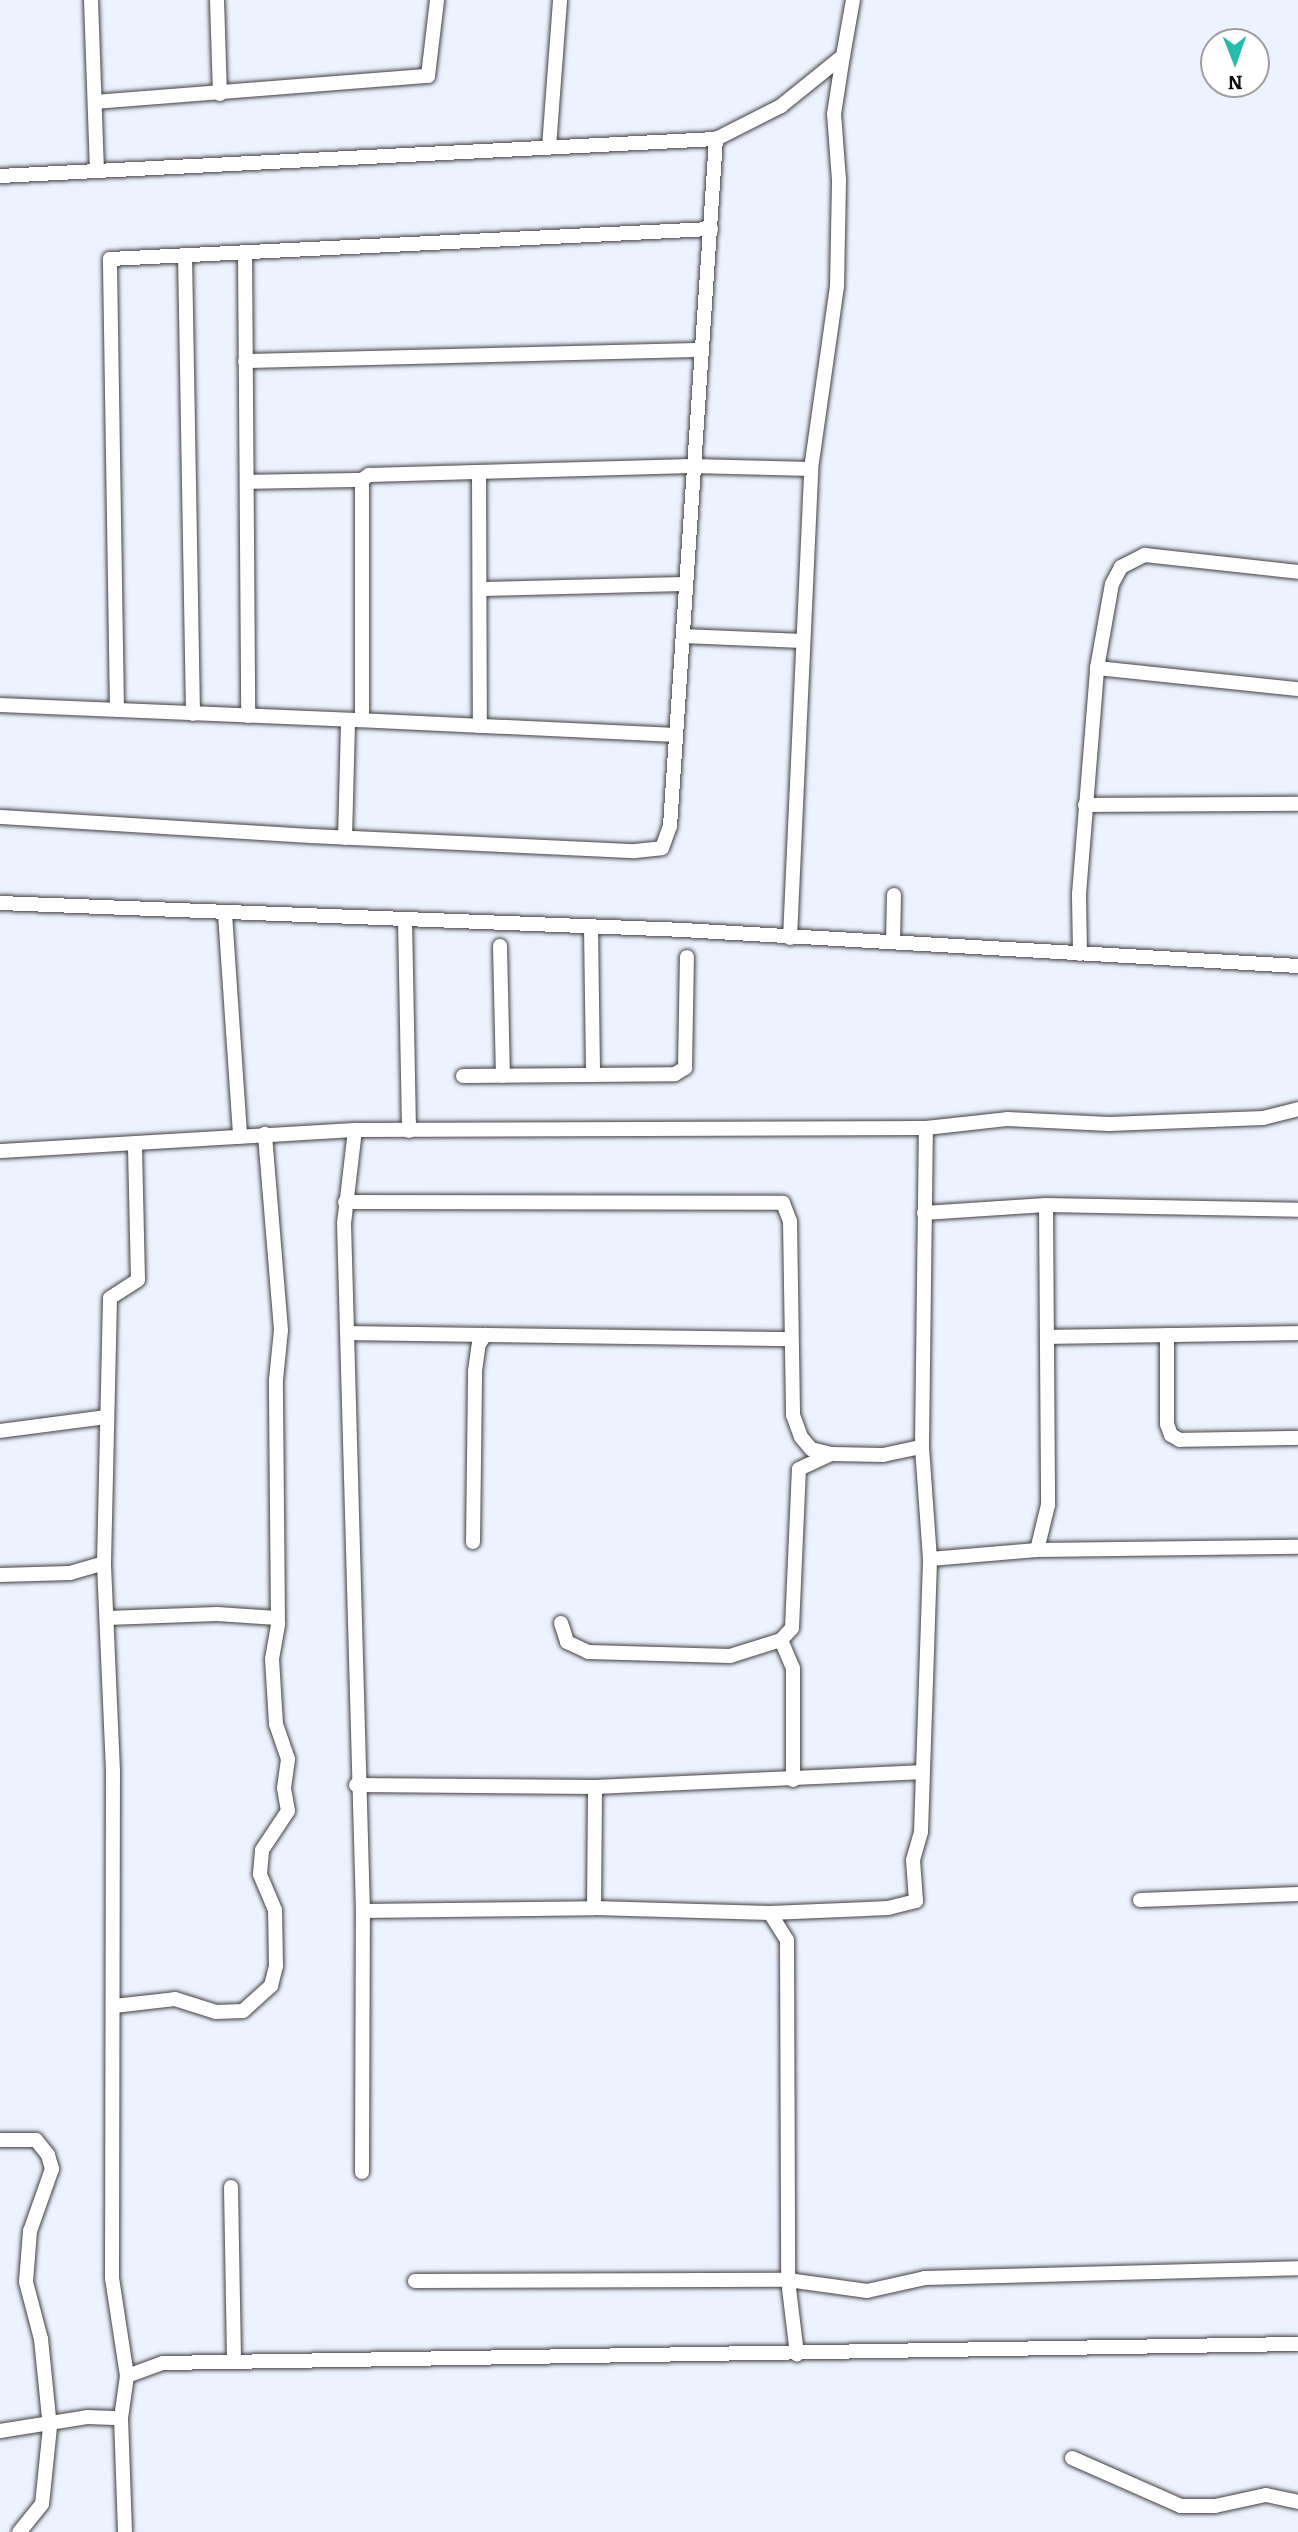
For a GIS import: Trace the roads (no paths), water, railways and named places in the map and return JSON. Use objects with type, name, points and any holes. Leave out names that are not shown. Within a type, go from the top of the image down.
[{"type":"street","points":[[91,0],[97,171]]},
{"type":"street","points":[[217,0],[220,94]]},
{"type":"street","points":[[95,103],[428,76],[437,0]]},
{"type":"street","points":[[549,147],[560,0]]},
{"type":"street","points":[[790,938],[811,469],[837,286],[839,180],[834,114],[853,0]]},
{"type":"street","points":[[0,176],[716,139],[781,106],[843,56]]},
{"type":"street","points":[[0,817],[345,838],[654,851],[668,836],[677,735],[699,350],[711,229],[716,139]]},
{"type":"street","points":[[117,710],[110,259],[711,229]]},
{"type":"street","points":[[245,252],[248,716]]},
{"type":"street","points":[[185,255],[193,714]]},
{"type":"street","points":[[246,361],[699,350]]},
{"type":"street","points":[[247,482],[362,480],[369,475],[692,466],[811,469]]},
{"type":"street","points":[[480,473],[480,726]]},
{"type":"street","points":[[345,838],[355,720],[362,480]]},
{"type":"street","points":[[1080,954],[1085,805],[1097,668],[1112,584],[1130,560],[1145,555],[1298,572]]},
{"type":"street","points":[[482,589],[686,584]]},
{"type":"street","points":[[684,636],[802,641]]},
{"type":"street","points":[[1097,668],[1298,689]]},
{"type":"street","points":[[0,705],[677,735]]},
{"type":"street","points":[[1085,805],[1298,804]]},
{"type":"street","points":[[893,942],[894,895]]},
{"type":"street","points":[[0,903],[592,927],[1298,966]]},
{"type":"street","points":[[225,914],[240,1136]]},
{"type":"street","points":[[404,920],[409,1131]]},
{"type":"street","points":[[592,927],[593,1074]]},
{"type":"street","points":[[500,946],[503,1076]]},
{"type":"street","points":[[463,1076],[675,1074],[685,1068],[687,957]]},
{"type":"street","points":[[0,1151],[355,1130],[926,1128],[1007,1119],[1109,1124],[1263,1118],[1298,1109]]},
{"type":"street","points":[[363,1911],[594,1908],[770,1913],[888,1908],[916,1901],[913,1860],[921,1832],[920,1772],[930,1559],[922,1447],[926,1128]]},
{"type":"street","points":[[355,1130],[345,1202],[350,1333],[356,1785],[363,1911],[362,2172]]},
{"type":"street","points":[[114,2006],[175,1999],[229,2013],[257,2003],[271,1986],[275,1910],[259,1881],[261,1850],[288,1811],[284,1788],[288,1759],[276,1724],[272,1659],[277,1618],[276,1380],[281,1331],[265,1135]]},
{"type":"street","points":[[127,2530],[121,2417],[127,2376],[112,2278],[113,1771],[104,1563],[110,1298],[138,1280],[135,1145]]},
{"type":"street","points":[[345,1202],[783,1203],[790,1221],[789,1339],[793,1415],[811,1449],[831,1454],[883,1455],[922,1447]]},
{"type":"street","points":[[924,1213],[1046,1205],[1298,1210]]},
{"type":"street","points":[[1037,1550],[1048,1505],[1050,1337],[1046,1205]]},
{"type":"street","points":[[350,1333],[789,1339]]},
{"type":"street","points":[[1050,1337],[1298,1333]]},
{"type":"street","points":[[473,1542],[475,1371],[479,1344],[485,1335]]},
{"type":"street","points":[[1167,1335],[1167,1424],[1171,1435],[1180,1440],[1298,1438]]},
{"type":"street","points":[[0,1431],[107,1417]]},
{"type":"street","points":[[561,1623],[566,1642],[589,1652],[730,1656],[780,1640],[792,1628],[799,1469],[831,1454]]},
{"type":"street","points":[[930,1559],[1037,1550],[1298,1547]]},
{"type":"street","points":[[0,1575],[70,1573],[104,1563]]},
{"type":"street","points":[[107,1618],[218,1614],[277,1618]]},
{"type":"street","points":[[780,1640],[793,1668],[793,1780]]},
{"type":"street","points":[[356,1785],[595,1787],[793,1780],[920,1772]]},
{"type":"street","points":[[594,1908],[595,1787]]},
{"type":"street","points":[[1140,1900],[1298,1894]]},
{"type":"street","points":[[770,1913],[787,1940],[788,2280],[797,2354]]},
{"type":"street","points":[[0,2140],[36,2140],[48,2155],[52,2169],[30,2231],[26,2282],[41,2339],[50,2427],[42,2504],[19,2532]]},
{"type":"street","points":[[230,2187],[234,2359]]},
{"type":"street","points":[[415,2281],[788,2280],[867,2291],[925,2277],[1298,2268]]},
{"type":"street","points":[[127,2376],[163,2363],[234,2359],[797,2354],[1298,2344]]},
{"type":"street","points":[[3,2426],[50,2427],[87,2417],[121,2417]]},
{"type":"street","points":[[1072,2458],[1181,2506],[1215,2505],[1266,2494],[1298,2502]]}]
